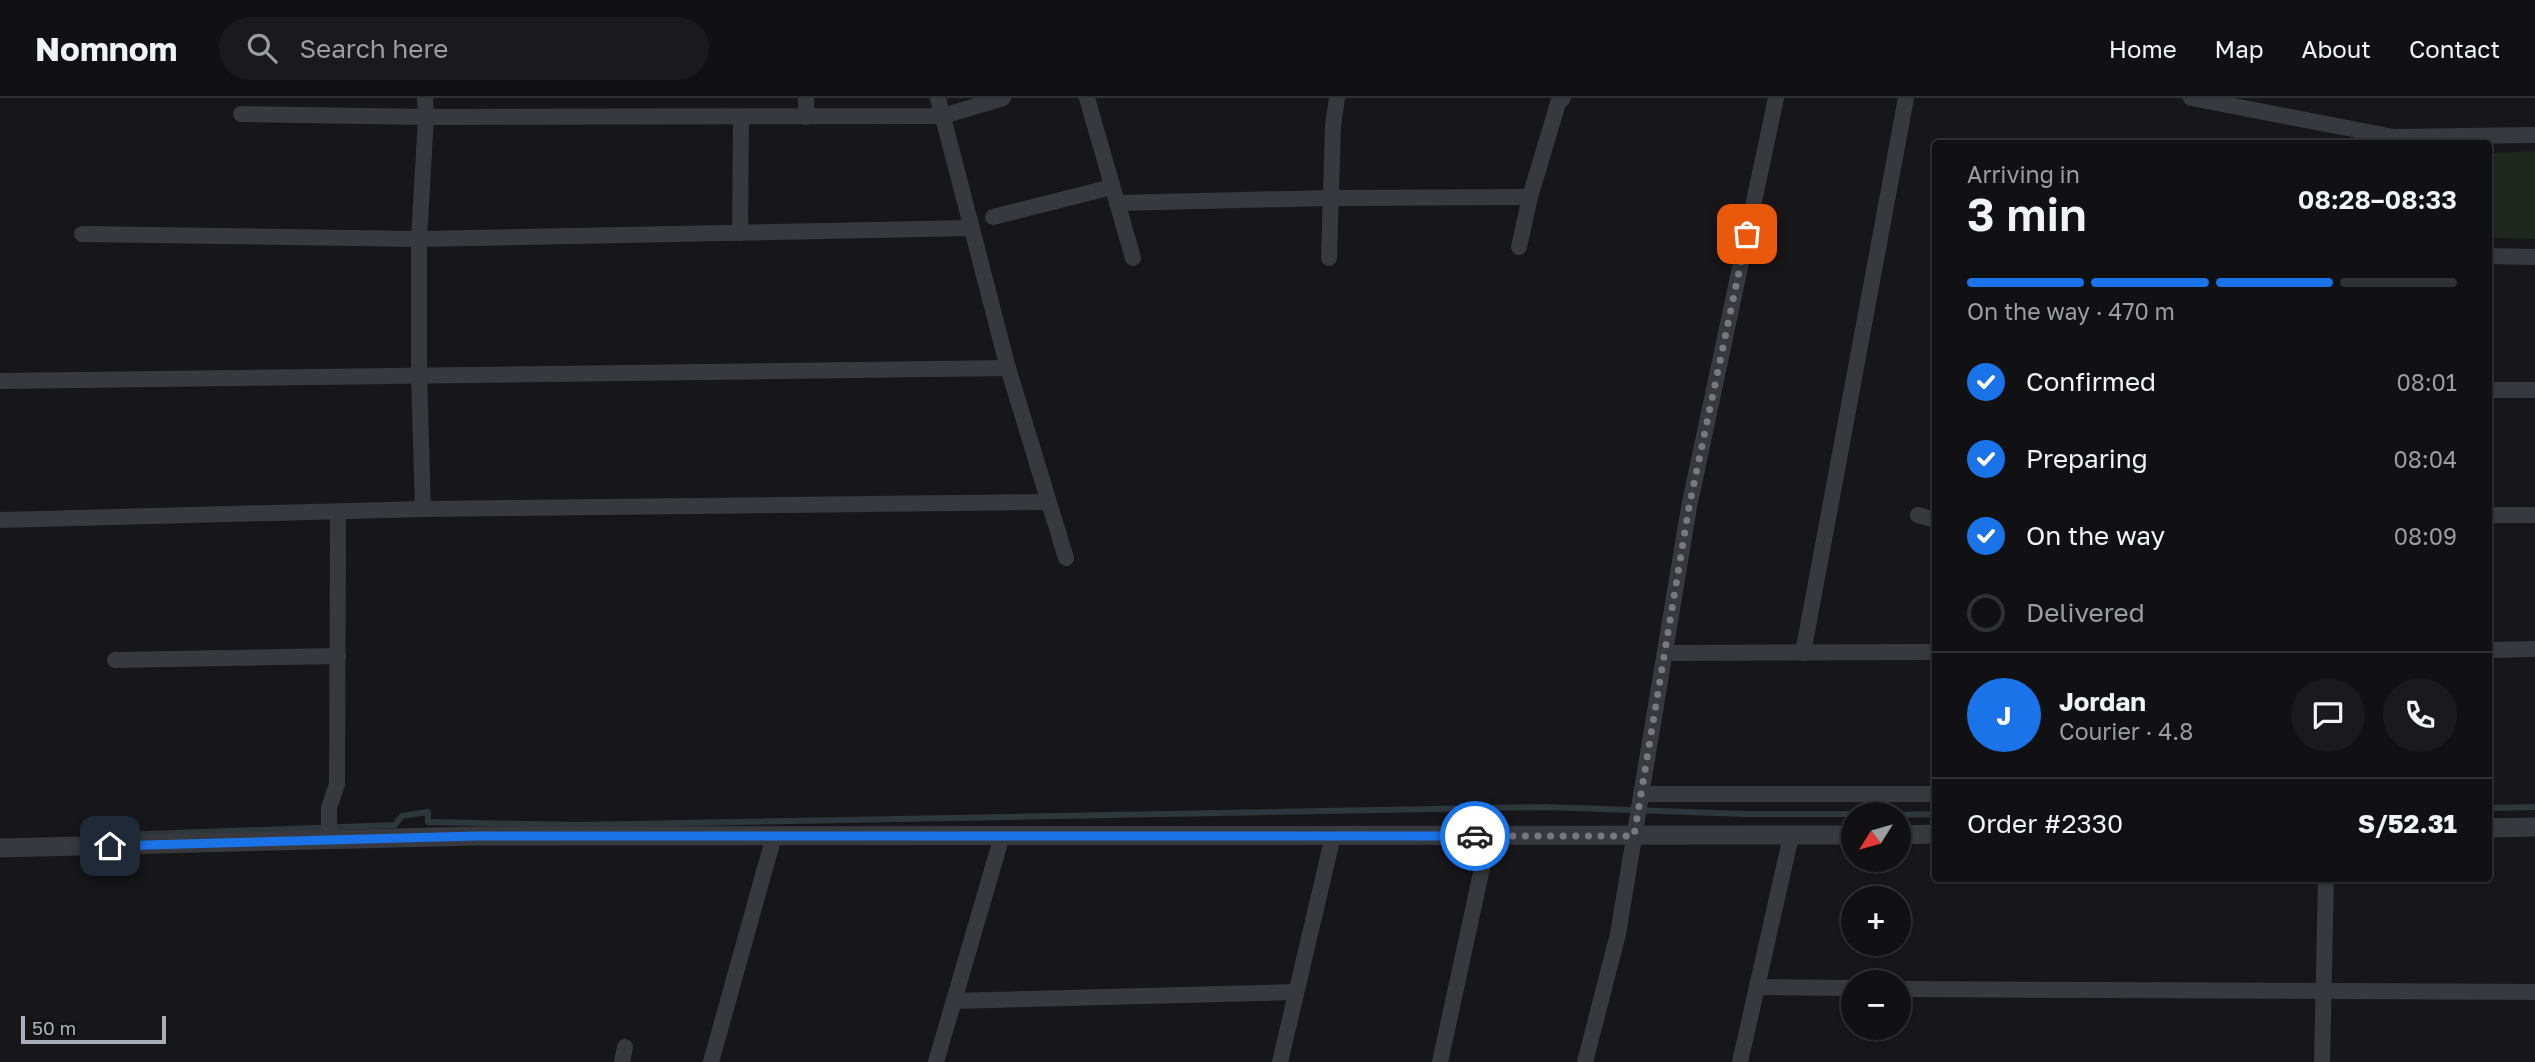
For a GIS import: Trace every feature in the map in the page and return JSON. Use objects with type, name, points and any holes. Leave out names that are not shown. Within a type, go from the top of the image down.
[{"type":"street","points":[[423,509],[419,239],[425,98]]},
{"type":"street","points":[[806,98],[806,117]]},
{"type":"street","points":[[938,98],[1008,368],[1066,558]]},
{"type":"street","points":[[241,114],[426,117],[943,116],[1003,98]]},
{"type":"street","points":[[1087,98],[1133,258]]},
{"type":"street","points":[[1329,258],[1333,125],[1337,98]]},
{"type":"street","points":[[1519,247],[1530,197],[1558,103],[1563,98]]},
{"type":"street","points":[[1586,1062],[1618,933],[1689,507],[1776,98]]},
{"type":"street","points":[[1802,653],[1906,98]]},
{"type":"street","points":[[2191,98],[2394,137],[2535,135]]},
{"type":"street","points":[[740,233],[741,117]]},
{"type":"street","points":[[993,217],[1112,187]]},
{"type":"street","points":[[1117,203],[1530,197]]},
{"type":"street","points":[[82,234],[419,239],[972,228]]},
{"type":"street","points":[[2492,256],[2535,257]]},
{"type":"street","points":[[0,381],[1008,368]]},
{"type":"street","points":[[2492,390],[2535,390]]},
{"type":"street","points":[[0,520],[423,509],[1048,502]]},
{"type":"street","points":[[329,840],[329,808],[337,784],[338,512]]},
{"type":"street","points":[[2492,514],[2535,515]]},
{"type":"street","points":[[1918,515],[1932,519]]},
{"type":"street","points":[[2492,650],[2535,649]]},
{"type":"street","points":[[1665,653],[1932,652]]},
{"type":"street","points":[[115,660],[338,656]]},
{"type":"street","points":[[1641,794],[1932,794]]},
{"type":"street","points":[[2492,828],[2535,827]]},
{"type":"street","points":[[1911,835],[1932,834]]},
{"type":"street","points":[[0,848],[477,836],[1841,835]]},
{"type":"street","points":[[711,1062],[774,836]]},
{"type":"street","points":[[936,1062],[1002,836]]},
{"type":"street","points":[[1280,1062],[1333,836]]},
{"type":"street","points":[[1440,1062],[1489,836]]},
{"type":"street","points":[[1741,1062],[1791,836]]},
{"type":"street","points":[[2322,1062],[2326,882]]},
{"type":"street","points":[[1758,988],[1841,988]]},
{"type":"street","points":[[1911,989],[2535,992]]},
{"type":"street","points":[[954,1001],[1297,992]]},
{"type":"shaded area","points":[[2535,151],[2535,239],[2492,238],[2492,153]]},
{"type":"waterway","points":[[93,836],[395,825],[402,816],[428,812],[428,822],[578,825],[1545,807],[1745,814],[1841,814]]},
{"type":"waterway","points":[[2492,808],[2535,807]]},
{"type":"waterway","points":[[1911,815],[1932,814]]},
{"type":"way so far","points":[[1475,836],[1634,836],[1689,507],[1747,234]]},
{"type":"route","points":[[110,846],[477,836],[1475,836]]}]
